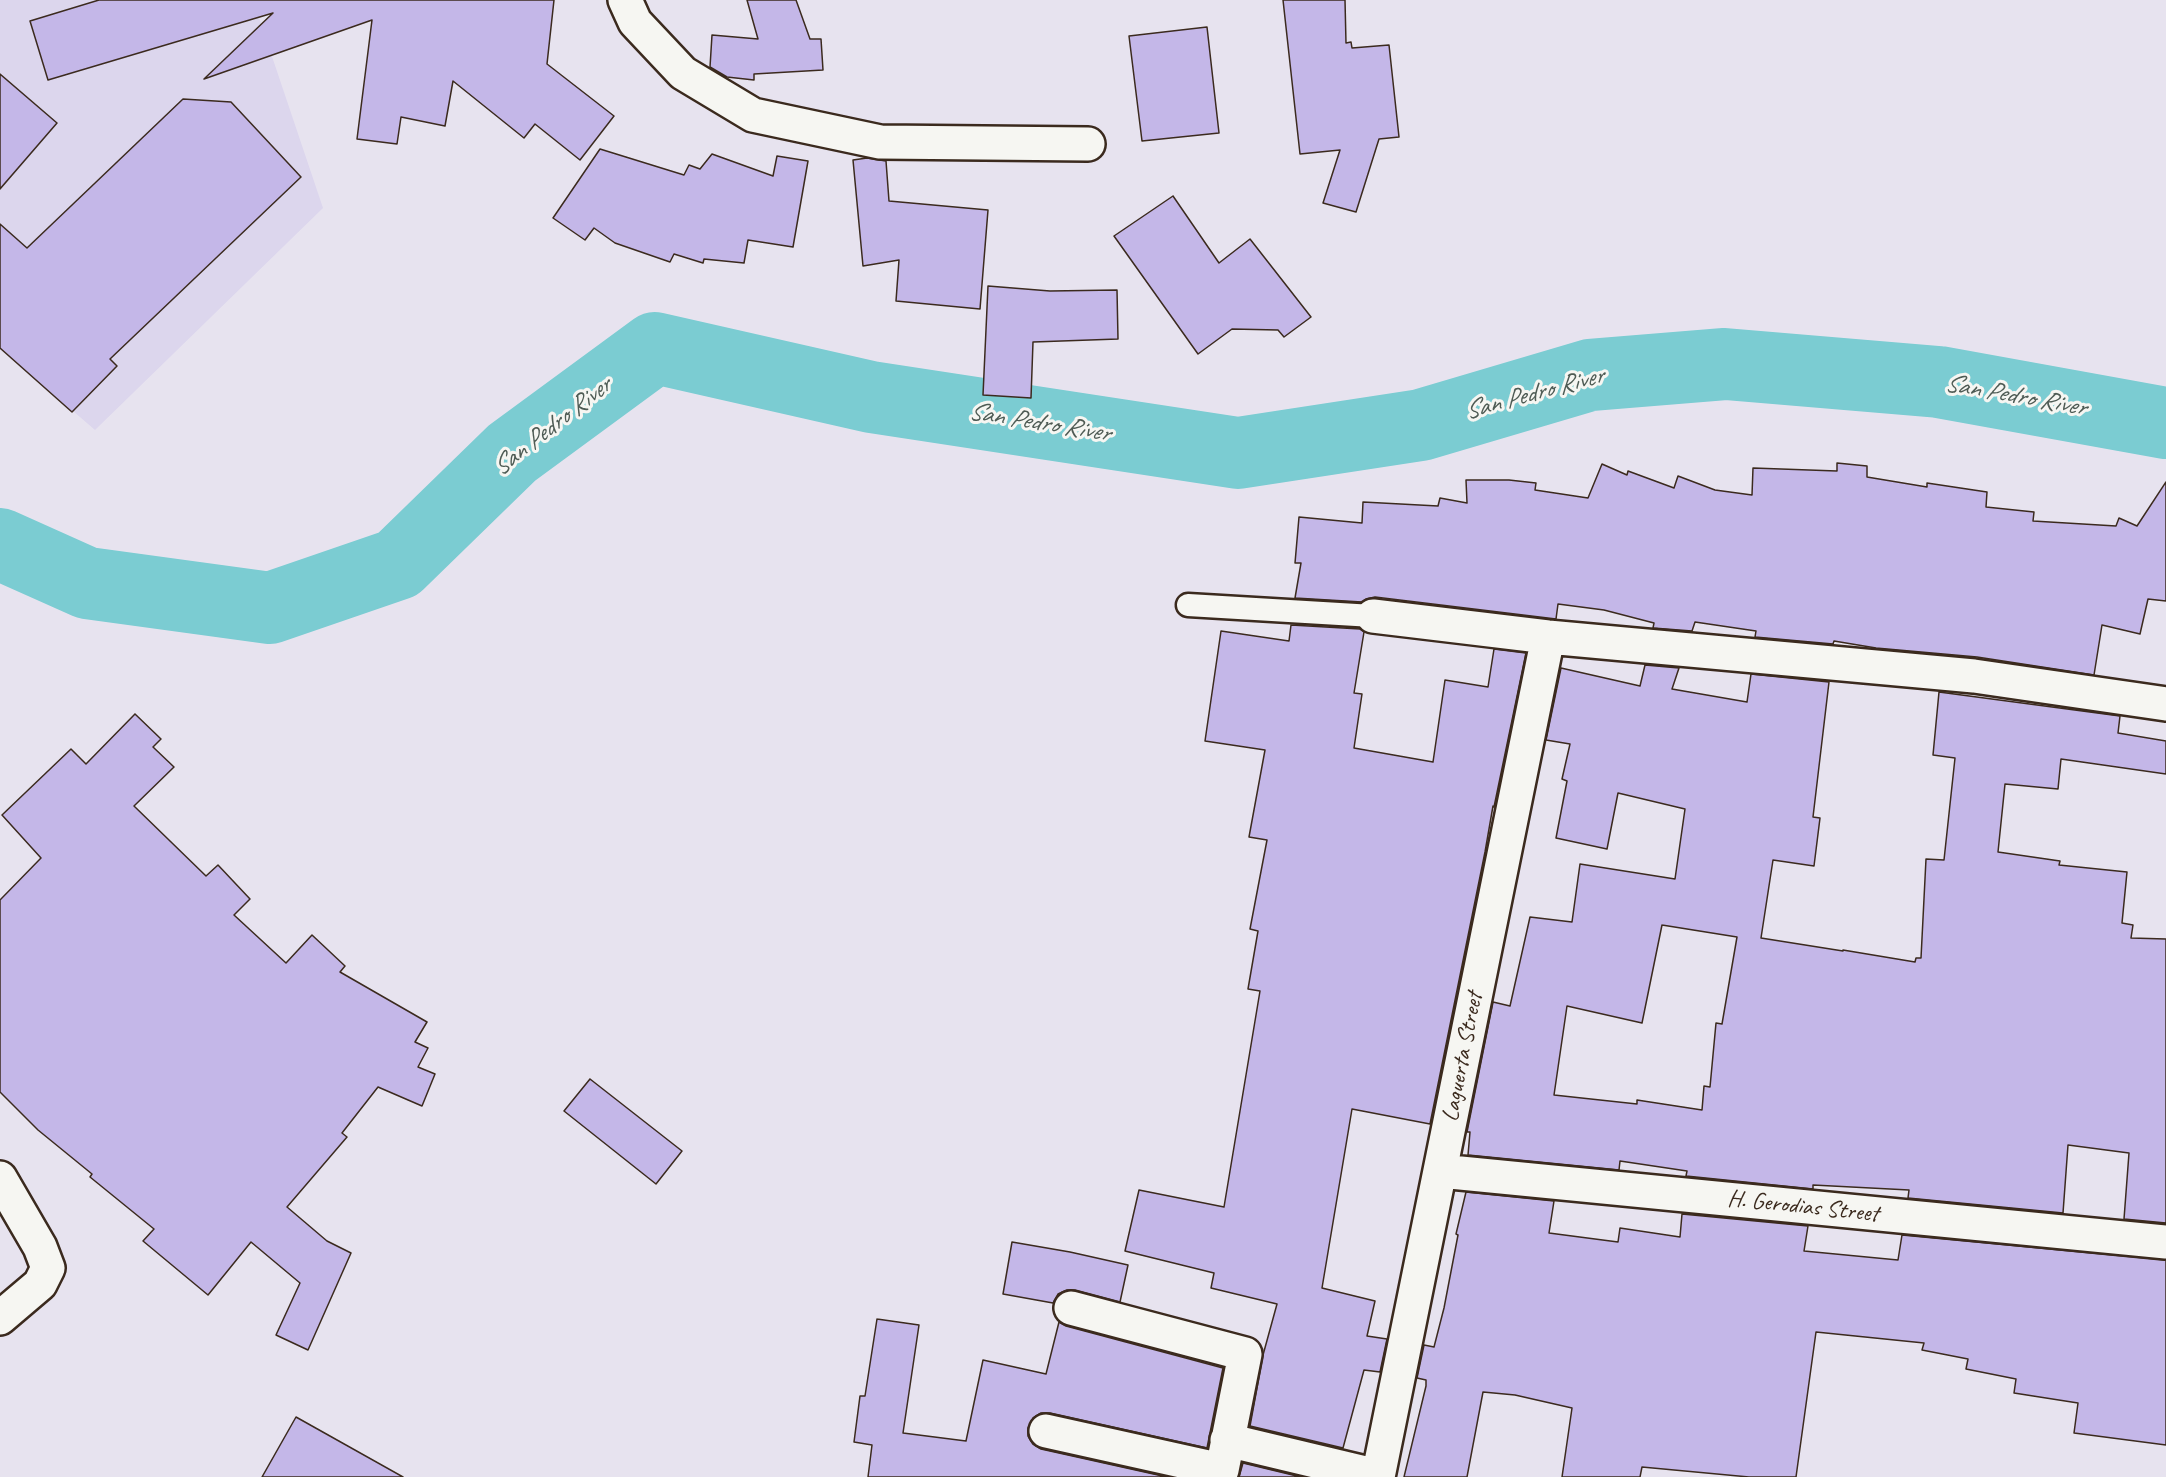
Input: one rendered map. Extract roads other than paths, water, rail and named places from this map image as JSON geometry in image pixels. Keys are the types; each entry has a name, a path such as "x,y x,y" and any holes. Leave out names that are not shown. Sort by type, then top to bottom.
{"street":[{"path":"625,0 635,22 683,73 753,115 880,142 1088,144"},
{"path":"1373,616 1548,637 1974,676 2166,704"},
{"name":"Laguerta Street","path":"1378,1477 1548,637"},
{"name":"H. Gerodias Street","path":"1440,1171 2166,1242"},
{"path":"0,1178 40,1246 48,1268 40,1284 0,1318"},
{"path":"1046,1431 1222,1470 1245,1354 1071,1308"},
{"path":"1227,1440 1378,1477"}],"lane":[{"path":"1188,605 1373,616"}],"waterway":[{"name":"San Pedro River","path":"0,544 87,583 270,608 398,564 512,453 655,348 871,397 1238,453 1421,425 1590,375 1725,364 1939,382 2166,423"}]}
